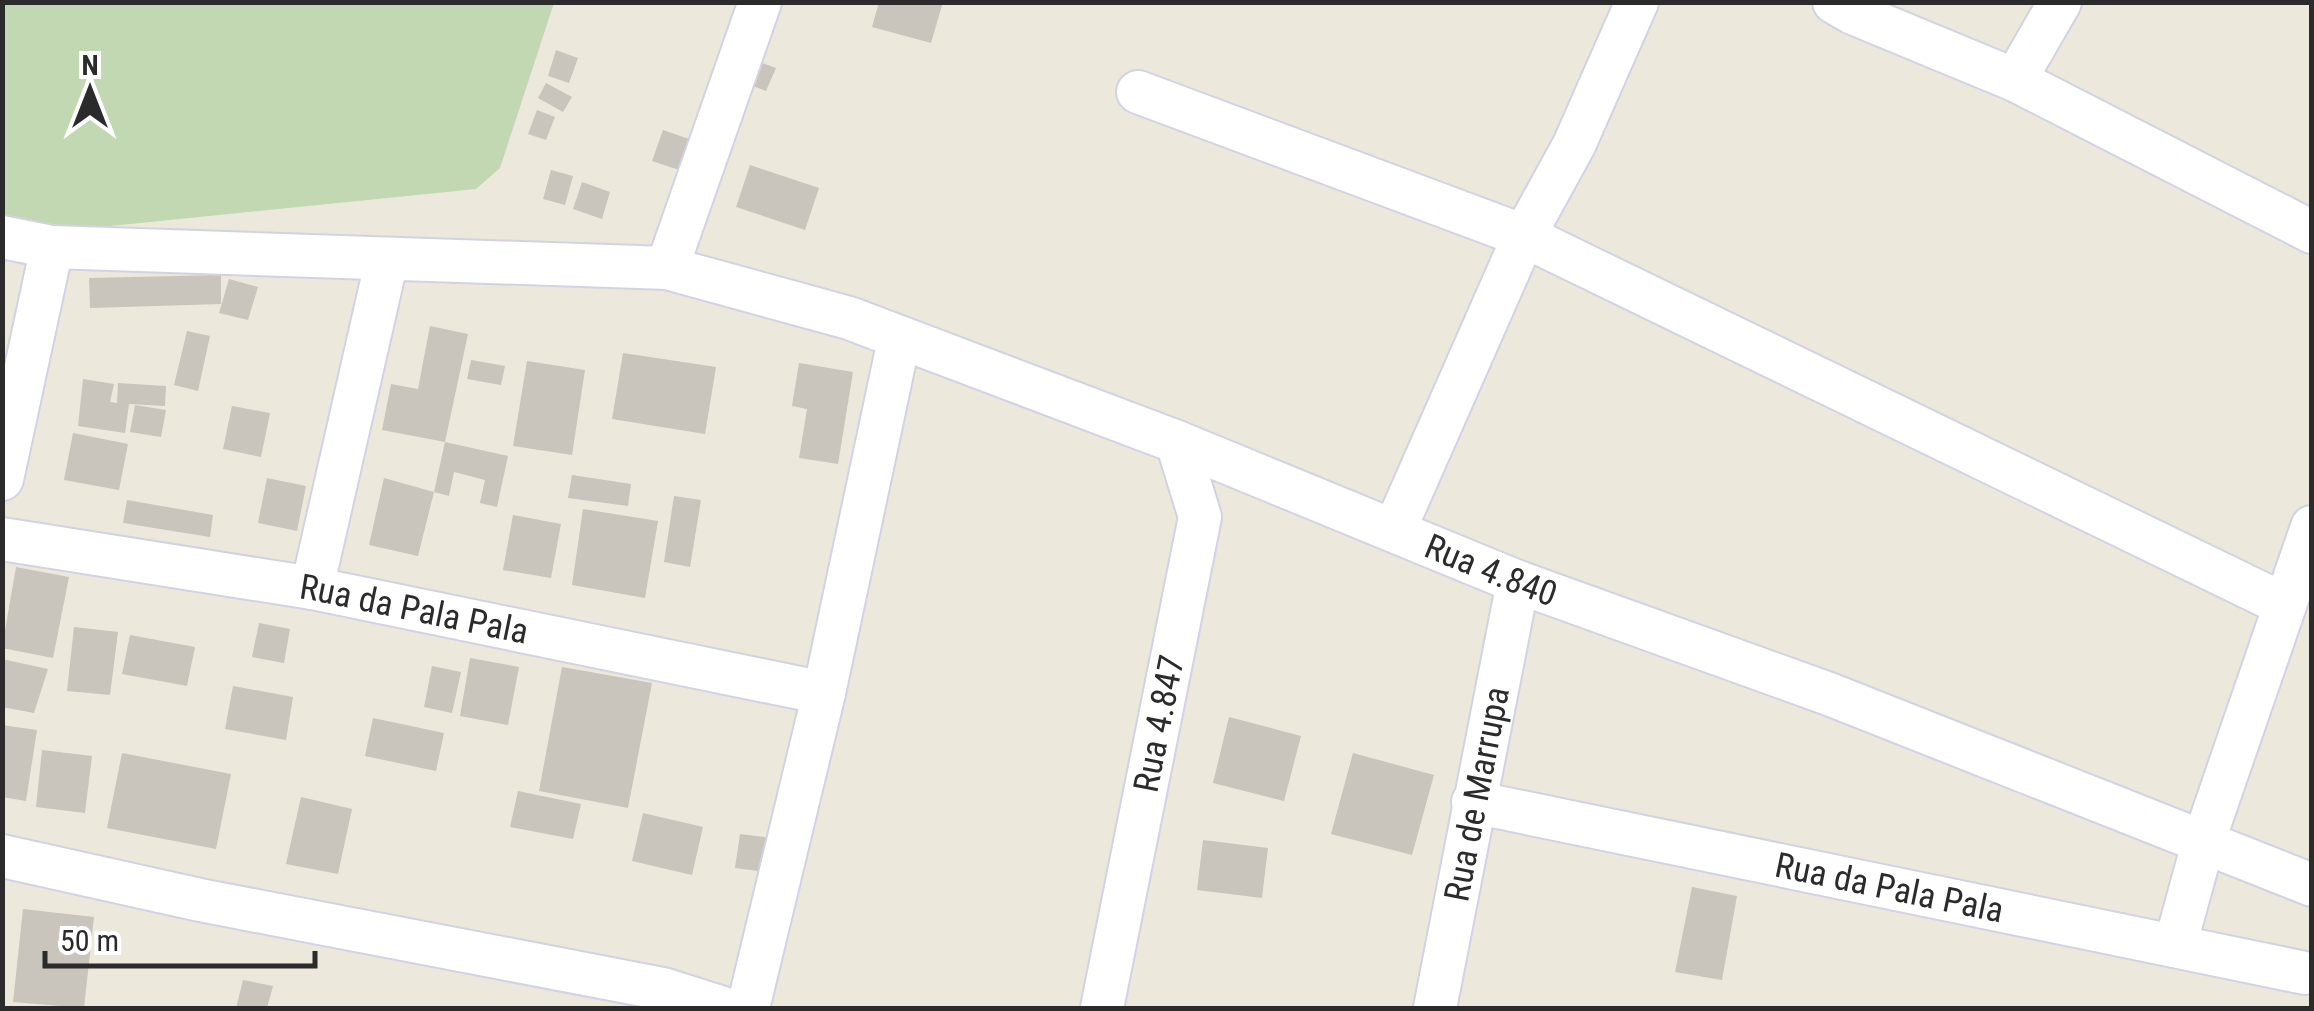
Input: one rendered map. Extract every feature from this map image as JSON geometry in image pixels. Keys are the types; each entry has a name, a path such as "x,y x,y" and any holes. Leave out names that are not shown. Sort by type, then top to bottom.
{"street":[{"path":"667,268 760,2"},
{"path":"1394,532 1524,236 1574,144 1636,2"},
{"path":"1834,2 1853,14 2014,80 2312,232"},
{"path":"2014,80 2060,2"},
{"path":"1138,92 1524,236 2285,605"},
{"name":"Rua 4.840","path":"2,238 52,247 667,268 849,318 1275,481 1518,582 1828,694 2312,885"},
{"path":"2,479 52,247"},
{"path":"312,588 386,259"},
{"path":"748,1008 824,693 900,340"},
{"name":"Rua 4.847","path":"1102,1008 1200,516 1176,442"},
{"path":"1200,516 1275,481"},
{"path":"2175,946 2204,840 2312,527"},
{"name":"Rua da Pala Pala","path":"2,539 312,588 824,693"},
{"name":"Rua de Marrupa","path":"1435,1008 1518,582"},
{"name":"Rua da Pala Pala","path":"1473,802 2304,976"},
{"path":"2,856 200,900 663,989 722,1008"}],"green space":[{"path":"2,3 554,3 500,168 476,189 81,229 3,224"}],"building":[{"path":"879,2 943,2 931,43 872,27"},
{"path":"556,50 578,58 569,83 548,76"},
{"path":"762,63 776,68 766,91 753,86"},
{"path":"546,83 572,97 563,112 538,98"},
{"path":"537,110 555,117 546,140 528,134"},
{"path":"663,130 689,139 679,170 652,161"},
{"path":"750,165 819,188 805,230 736,207"},
{"path":"551,170 573,176 565,205 543,199"},
{"path":"582,182 610,192 602,219 573,209"},
{"path":"221,275 221,304 90,308 89,278"},
{"path":"229,279 258,287 248,320 219,313"},
{"path":"430,326 468,334 445,442 382,430 391,384 418,389"},
{"path":"187,331 210,336 198,391 174,385"},
{"path":"623,353 716,367 705,434 612,419"},
{"path":"471,360 505,366 501,385 467,379"},
{"path":"527,361 585,370 572,455 513,446"},
{"path":"799,363 853,372 838,464 799,458 807,409 792,406"},
{"path":"83,379 114,384 110,402 117,403 118,383 166,386 165,406 129,404 125,433 78,426"},
{"path":"135,405 166,410 161,437 130,432"},
{"path":"232,406 270,413 261,457 223,449"},
{"path":"73,433 128,444 119,490 64,480"},
{"path":"445,442 508,456 497,507 480,503 485,480 454,472 449,496 434,492"},
{"path":"572,475 631,484 628,506 568,498"},
{"path":"267,478 306,486 297,531 258,523"},
{"path":"384,478 434,492 418,556 369,545"},
{"path":"674,496 701,500 690,567 664,562"},
{"path":"127,500 213,515 210,537 123,523"},
{"path":"583,509 658,521 645,598 572,585"},
{"path":"513,515 561,524 551,578 503,570"},
{"path":"16,567 69,577 53,658 2,648"},
{"path":"259,623 290,629 284,663 252,657"},
{"path":"74,627 118,632 110,695 67,691"},
{"path":"130,635 195,647 187,686 122,674"},
{"path":"470,658 519,667 508,725 460,716"},
{"path":"2,659 48,669 34,713 2,707"},
{"path":"432,666 461,672 452,713 424,707"},
{"path":"562,667 652,683 628,808 539,791"},
{"path":"233,686 293,697 286,740 225,729"},
{"path":"1229,717 1301,736 1284,801 1213,783"},
{"path":"373,718 444,733 436,771 365,756"},
{"path":"2,725 37,730 26,801 2,797"},
{"path":"42,750 92,756 85,813 36,807"},
{"path":"122,753 231,774 216,849 107,828"},
{"path":"1353,753 1434,775 1412,855 1331,834"},
{"path":"518,791 581,804 573,839 510,827"},
{"path":"301,797 352,809 338,874 286,864"},
{"path":"643,813 703,827 692,875 632,861"},
{"path":"740,834 771,838 765,872 735,868"},
{"path":"1203,840 1268,848 1262,898 1197,890"},
{"path":"1692,887 1737,896 1722,980 1675,972"},
{"path":"23,909 94,917 84,1008 13,1002"},
{"path":"243,980 273,986 267,1008 236,1008"}]}
